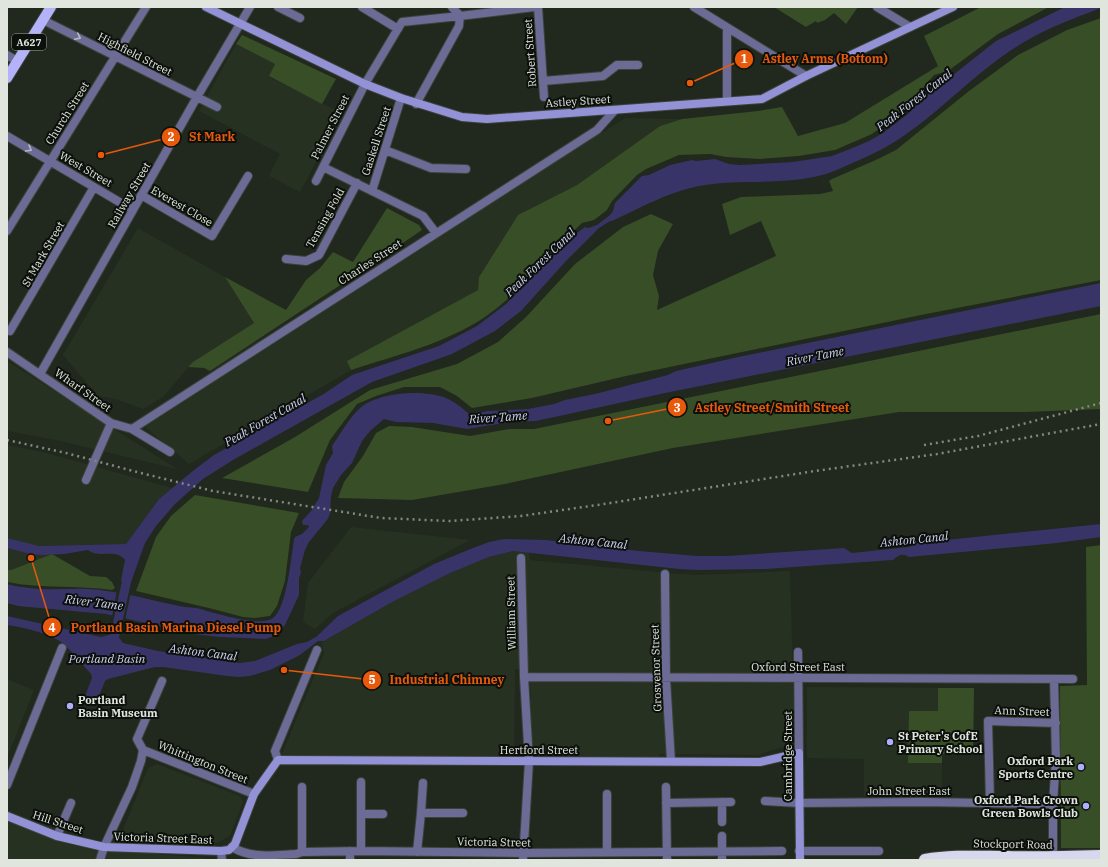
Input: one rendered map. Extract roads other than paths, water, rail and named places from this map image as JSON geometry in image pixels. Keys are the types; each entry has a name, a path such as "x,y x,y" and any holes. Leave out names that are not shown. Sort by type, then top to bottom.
{"highway":[{"name":"Stockport Road","path":"925,860 940,857 964,856 1053,859 1101,856"}],"main road":[{"name":"A627","path":"7,78 51,7"}],"street":[{"name":"Church Street","path":"7,231 11,217 50,161 146,7"},
{"name":"Astley Street","path":"206,7 365,84 416,104 462,117 487,119 762,99 806,76 953,7"},
{"name":"Railway Street","path":"40,374 197,97 250,7"},
{"path":"278,7 300,18"},
{"path":"362,7 398,29 402,22 534,7"},
{"path":"416,104 460,26 460,16 452,7"},
{"name":"Robert Street","path":"538,7 544,97"},
{"path":"694,7 806,76"},
{"path":"877,7 910,27"},
{"name":"Highfield Street","path":"43,20 217,107"},
{"path":"727,28 727,102"},
{"name":"Palmer Street","path":"316,181 365,84 398,29"},
{"path":"7,55 17,61"},
{"path":"543,81 603,76 617,65 638,65"},
{"name":"Gaskell Street","path":"372,191 401,98"},
{"name":"Charles Street","path":"132,429 597,130 615,110"},
{"name":"West Street","path":"7,136 133,210"},
{"path":"385,150 431,168 466,169"},
{"path":"323,167 423,216 436,233"},
{"name":"Everest Close","path":"141,195 212,236 248,176"},
{"name":"Tensing Fold","path":"286,260 306,261 319,255 357,183"},
{"name":"St Mark Street","path":"10,331 94,187"},
{"name":"Wharf Street","path":"7,352 111,423 132,429 170,452"},
{"path":"86,480 111,423"},
{"name":"William Street","path":"521,558 524,677 529,761 523,857"},
{"name":"Grosvenor Street","path":"665,574 666,678 670,762"},
{"path":"7,785 62,648"},
{"path":"222,860 222,851 229,850 235,844 254,794 278,760 275,751 317,650"},
{"name":"Cambridge Street","path":"798,652 800,860"},
{"name":"Oxford Street East","path":"524,677 1073,679"},
{"path":"1053,859 1053,804 1056,723 1054,678"},
{"path":"100,860 104,847 132,787 141,761 143,750 137,739 162,682"},
{"name":"Ann Street","path":"990,802 988,721 1056,723"},
{"name":"Whittington Street","path":"143,750 254,794"},
{"name":"Hertford Street","path":"278,760 760,762 799,753"},
{"path":"361,782 361,851"},
{"path":"417,852 423,783"},
{"path":"298,855 302,787"},
{"path":"666,787 667,860"},
{"path":"607,794 607,852"},
{"name":"John Street East","path":"765,801 799,803 990,802 1053,804"},
{"path":"722,802 722,822"},
{"path":"666,803 731,802"},
{"path":"57,836 71,803"},
{"path":"421,813 463,813"},
{"path":"361,814 383,814"},
{"name":"Hill Street","path":"7,816 57,836 104,847"},
{"path":"722,836 722,860"},
{"name":"Victoria Street East","path":"104,847 222,851"},
{"name":"Victoria Street","path":"232,847 239,852 251,855 350,856 361,851 400,856 417,852 449,856 523,857 607,852 782,851"},
{"path":"758,851 758,860"},
{"path":"799,851 878,851"}],"water":[{"path":"1065,7 1101,8 1047,30 1016,47 987,68 917,126 896,141 869,156 814,177 785,181 728,183 699,186 665,196 610,221 599,228 566,261 521,311 495,331 452,354 372,382 233,460 203,479 175,504 156,526 145,543 130,585 125,589 121,580 125,560 121,556 112,554 97,554 88,550 64,554 43,555 30,554 7,548 7,538 39,546 126,544 159,499 214,455 322,395 352,375 439,346 477,326 506,304 573,236 585,227 588,228 597,225 610,215 613,211 615,203 642,176 649,175 670,165 692,160 715,159 729,164 740,165 793,162 832,156 850,149 883,133 909,113 935,79 948,79 996,41"},
{"name":"River Tame","path":"1101,283 1101,306 670,392 536,421 510,422 467,429 433,423 396,422 384,419 370,431 362,441 352,463 341,475 333,488 330,514 309,542 305,550 300,568 299,595 285,625 277,635 266,639 219,637 194,634 106,614 18,606 7,603 7,584 40,589 100,590 196,608 224,616 247,620 266,621 273,618 282,604 288,582 295,537 302,534 309,527 308,525 303,525 302,521 311,511 319,498 326,465 333,453 332,446 356,412 367,403 378,399 416,393 441,396 462,408 472,417 479,413 488,411 528,409 595,394 668,375 676,371 743,356"},
{"name":"Portland Basin","path":"1101,524 1101,537 1057,543 909,557 902,555 893,560 766,569 679,569 513,551 489,557 448,574 394,601 324,641 318,641 300,655 270,670 250,676 239,677 155,667 108,679 105,681 95,706 83,701 92,678 91,674 73,653 61,642 42,633 7,625 7,616 101,637 112,634 117,623 119,627 117,635 123,643 158,651 239,663 255,661 297,644 307,642 316,637 338,616 434,564 489,542 504,539 546,540 697,556 727,556 844,548 852,553 909,547 917,543"}],"waterway":[{"name":"Peak Forest Canal","path":"115,635 127,579"}],"railway":[{"path":"924,445 978,436 1101,403"},
{"path":"7,440 66,453 213,491 381,518 450,521 521,516 604,504 815,471 937,454 1101,424"}],"place":[{"name":"Astley Arms (Bottom)","path":"690,83"},
{"name":"St Mark","path":"101,155"},
{"name":"Astley Street/Smith Street","path":"608,421"},
{"name":"Portland Basin Marina Diesel Pump","path":"31,558"},
{"name":"Industrial Chimney","path":"284,670"},
{"name":"Portland Basin Museum","path":"70,706"},
{"name":"St Peter's CofE Primary School","path":"890,742"},
{"name":"Oxford Park Sports Centre","path":"1081,767"},
{"name":"Oxford Park Crown Green Bowls Club","path":"1086,806"}],"water label":[{"name":"Ashton Canal","path":"914,539"},
{"name":"Ashton Canal","path":"593,541"},
{"name":"Ashton Canal","path":"203,652"}]}
